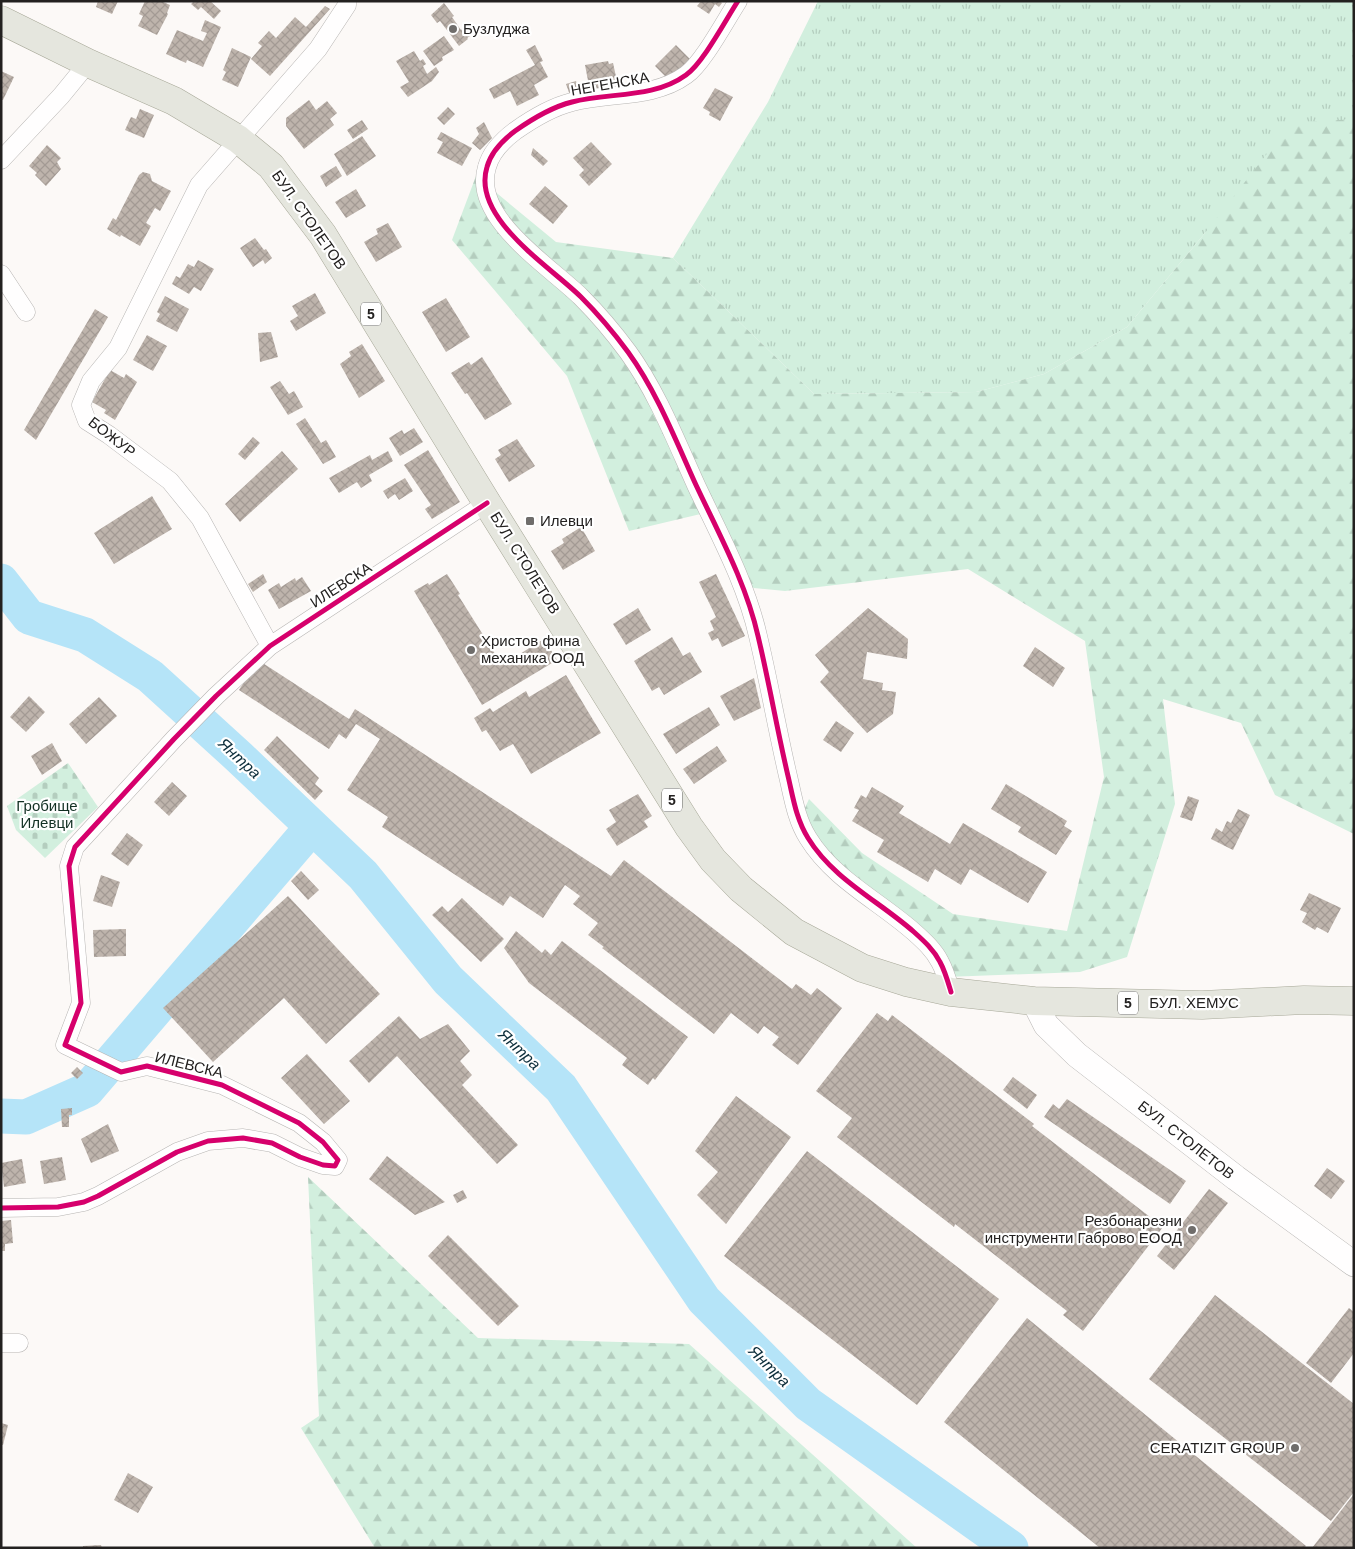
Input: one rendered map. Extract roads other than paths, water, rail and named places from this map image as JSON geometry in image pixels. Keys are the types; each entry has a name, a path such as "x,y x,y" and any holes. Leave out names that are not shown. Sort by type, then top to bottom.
{"main road":[{"name":"БУЛ. СТОЛЕТОВ","path":"1,20 88,63 174,101 238,140 271,166 323,234 487,503 684,819 713,860 741,889 794,932 862,968 906,982 951,992"},
{"name":"5","path":"951,992 1034,1001"},
{"name":"БУЛ. ХЕМУС","path":"1034,1001 1202,1004 1304,1000 1354,1001"},
{"name":"БУЛ. СТОЛЕТОВ","path":"1034,1001 1046,1025 1077,1055 1236,1178 1354,1264"}],"street":[{"path":"238,140 318,49 347,5 347,1"},
{"name":"НЕГЕНСКА","path":"738,1 695,68 684,76 661,88 645,92 573,101 528,121 507,137 494,151 487,166 485,180 487,194 503,224 581,297 610,329 644,378 685,461 750,606 799,821 809,840 847,880 902,922 930,947 941,963 951,992"},
{"path":"1,160 61,96 88,63"},
{"name":"БОЖУР","path":"238,140 199,185 118,348 90,381 81,405 87,421 109,435 170,481 200,518 270,646"},
{"path":"1,274 26,312"},
{"name":"ИЛЕВСКА","path":"1,1208 58,1207 84,1202 177,1152 208,1141 242,1138 272,1143 300,1157 323,1165 335,1166 338,1160 323,1142 299,1123 222,1085 147,1066 121,1072 65,1045 81,1003 69,866 75,847 174,739 216,696 270,646 487,503"},
{"path":"1,1342 19,1343"}],"waterway":[{"name":"Янтра","path":"1,581 29,617 85,635 150,676 239,757 363,875 448,980 561,1088 704,1300 808,1404 1011,1548"},
{"path":"1,1116 26,1117 87,1090 312,827"}],"place":[{"name":"Бузлуджа","path":"453,29"},
{"name":"Илевци","path":"530,521"},
{"name":"Христов фина механика ООД","path":"471,650"},
{"name":"Резбонарезни инструменти Габрово ЕООД","path":"1192,1230"},
{"name":"CERATIZIT GROUP","path":"1295,1448"}],"park label":[{"name":"Гробище Илевци","path":"47,814"}]}
